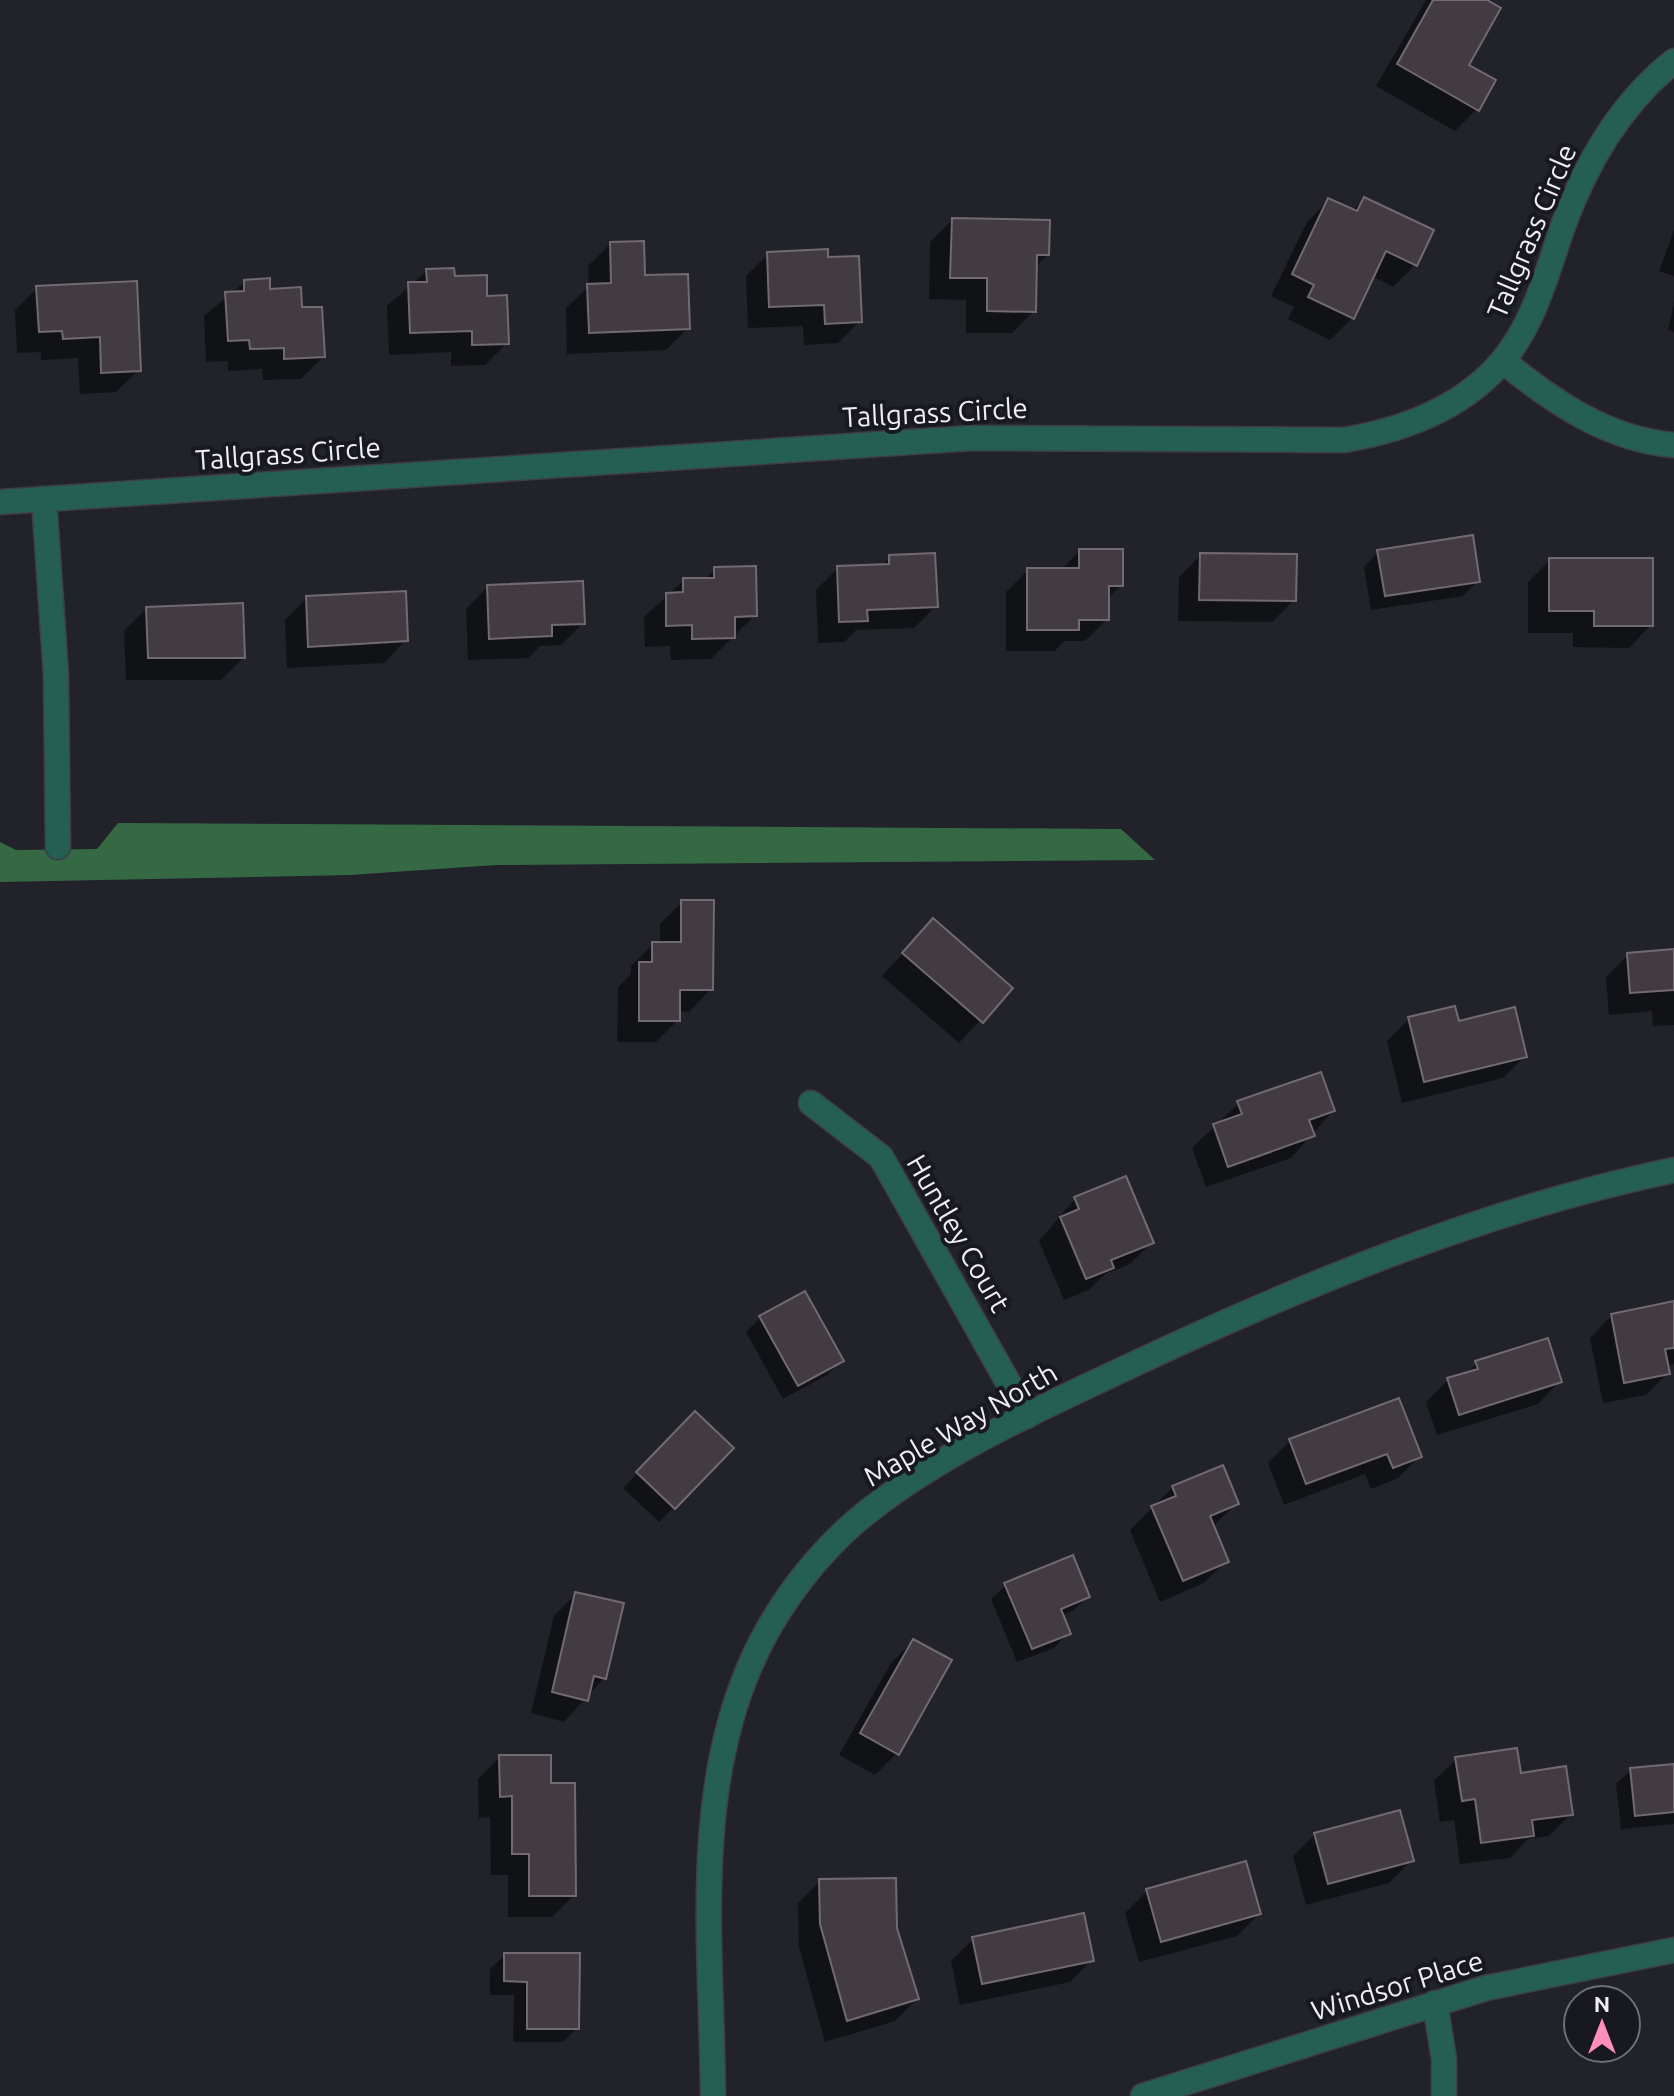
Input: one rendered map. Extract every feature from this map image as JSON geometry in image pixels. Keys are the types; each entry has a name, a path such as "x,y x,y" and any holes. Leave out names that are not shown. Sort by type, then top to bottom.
{"street":[{"name":"Tallgrass Circle","path":"0,502 972,438 1344,440 1414,424 1459,398 1503,361 1532,314 1564,225 1603,140 1625,110 1674,61"},
{"path":"1503,361 1541,392 1579,415 1621,434 1674,445"},
{"path":"44,499 56,675 58,847"},
{"name":"Huntley Court","path":"811,1103 881,1157 1027,1416"},
{"name":"Maple Way North","path":"713,2096 712,1809 722,1744 750,1666 785,1602 843,1533 924,1473 1027,1416 1220,1324 1485,1219 1608,1184 1674,1170"},
{"name":"Windsor Place","path":"1143,2096 1435,2003 1548,1973 1674,1950"},
{"path":"1435,2003 1444,2059 1444,2096"}],"green space":[{"path":"118,823 1121,829 1155,860 496,865 350,875 0,882 0,842 16,850 97,849"}],"building":[{"path":"1433,0 1487,0 1501,8 1469,65 1496,80 1479,111 1397,64"},
{"path":"1364,197 1434,230 1417,266 1386,251 1354,319 1308,297 1314,285 1292,274 1328,198 1357,211"},
{"path":"952,218 1050,220 1049,255 1037,255 1036,312 987,311 987,278 950,278"},
{"path":"644,241 645,275 688,274 690,329 589,333 587,284 611,283 610,242"},
{"path":"828,249 828,257 859,256 862,322 825,324 824,305 769,307 767,252"},
{"path":"454,268 455,276 487,275 487,296 507,295 509,344 472,345 472,331 410,333 408,282 427,282 426,269"},
{"path":"270,278 270,289 301,287 302,307 322,307 325,357 284,359 284,348 250,349 249,340 228,341 225,292 244,291 244,280"},
{"path":"137,281 141,371 101,373 100,337 63,339 62,331 39,332 36,286"},
{"path":"1473,535 1480,582 1385,596 1377,550"},
{"path":"1079,549 1123,549 1123,586 1109,586 1109,620 1079,620 1079,630 1027,630 1027,568 1079,568"},
{"path":"935,553 938,607 867,610 868,621 839,622 837,566 889,564 889,555"},
{"path":"1200,553 1297,554 1296,601 1199,600"},
{"path":"1549,558 1653,558 1653,626 1594,626 1594,611 1549,611"},
{"path":"756,566 757,616 735,617 735,638 692,639 692,625 666,626 666,593 683,592 683,578 714,578 714,567"},
{"path":"583,581 585,624 552,625 552,636 489,639 487,585"},
{"path":"406,591 408,641 308,647 306,596"},
{"path":"243,603 245,658 148,658 146,607"},
{"path":"681,900 714,900 713,990 680,990 680,1021 639,1021 639,962 652,962 652,942 681,942"},
{"path":"933,918 1013,988 983,1023 902,953"},
{"path":"1674,949 1674,990 1630,993 1627,953"},
{"path":"1455,1006 1459,1021 1515,1007 1527,1057 1424,1082 1408,1017"},
{"path":"1321,1072 1335,1111 1309,1120 1315,1136 1228,1167 1213,1124 1242,1114 1237,1101"},
{"path":"1126,1176 1154,1243 1111,1260 1114,1268 1086,1279 1060,1217 1079,1209 1074,1197"},
{"path":"805,1291 844,1361 798,1386 759,1316"},
{"path":"1674,1301 1674,1348 1665,1349 1670,1374 1624,1383 1611,1314"},
{"path":"1548,1338 1562,1382 1459,1415 1447,1378 1478,1369 1475,1361"},
{"path":"1399,1398 1422,1457 1393,1468 1387,1454 1306,1484 1289,1439"},
{"path":"695,1411 734,1448 675,1509 636,1472"},
{"path":"1223,1465 1239,1504 1210,1516 1229,1562 1183,1581 1151,1506 1176,1496 1172,1486"},
{"path":"1073,1555 1090,1597 1061,1609 1071,1634 1032,1649 1004,1583"},
{"path":"575,1592 624,1603 606,1679 594,1676 588,1701 552,1692"},
{"path":"913,1639 952,1660 899,1755 860,1733"},
{"path":"1517,1748 1521,1773 1566,1766 1573,1815 1532,1820 1534,1836 1481,1843 1475,1799 1462,1801 1455,1757"},
{"path":"499,1755 551,1755 551,1783 575,1783 576,1896 529,1896 529,1854 512,1854 512,1796 500,1797"},
{"path":"1674,1764 1674,1812 1635,1816 1630,1768"},
{"path":"1400,1810 1414,1861 1328,1884 1314,1833"},
{"path":"1246,1861 1261,1914 1161,1942 1146,1889"},
{"path":"896,1878 897,1928 919,1999 847,2021 820,1924 819,1879"},
{"path":"1084,1913 1094,1961 982,1984 972,1937"},
{"path":"504,1953 580,1953 579,2029 527,2029 527,1982 504,1981"}]}
